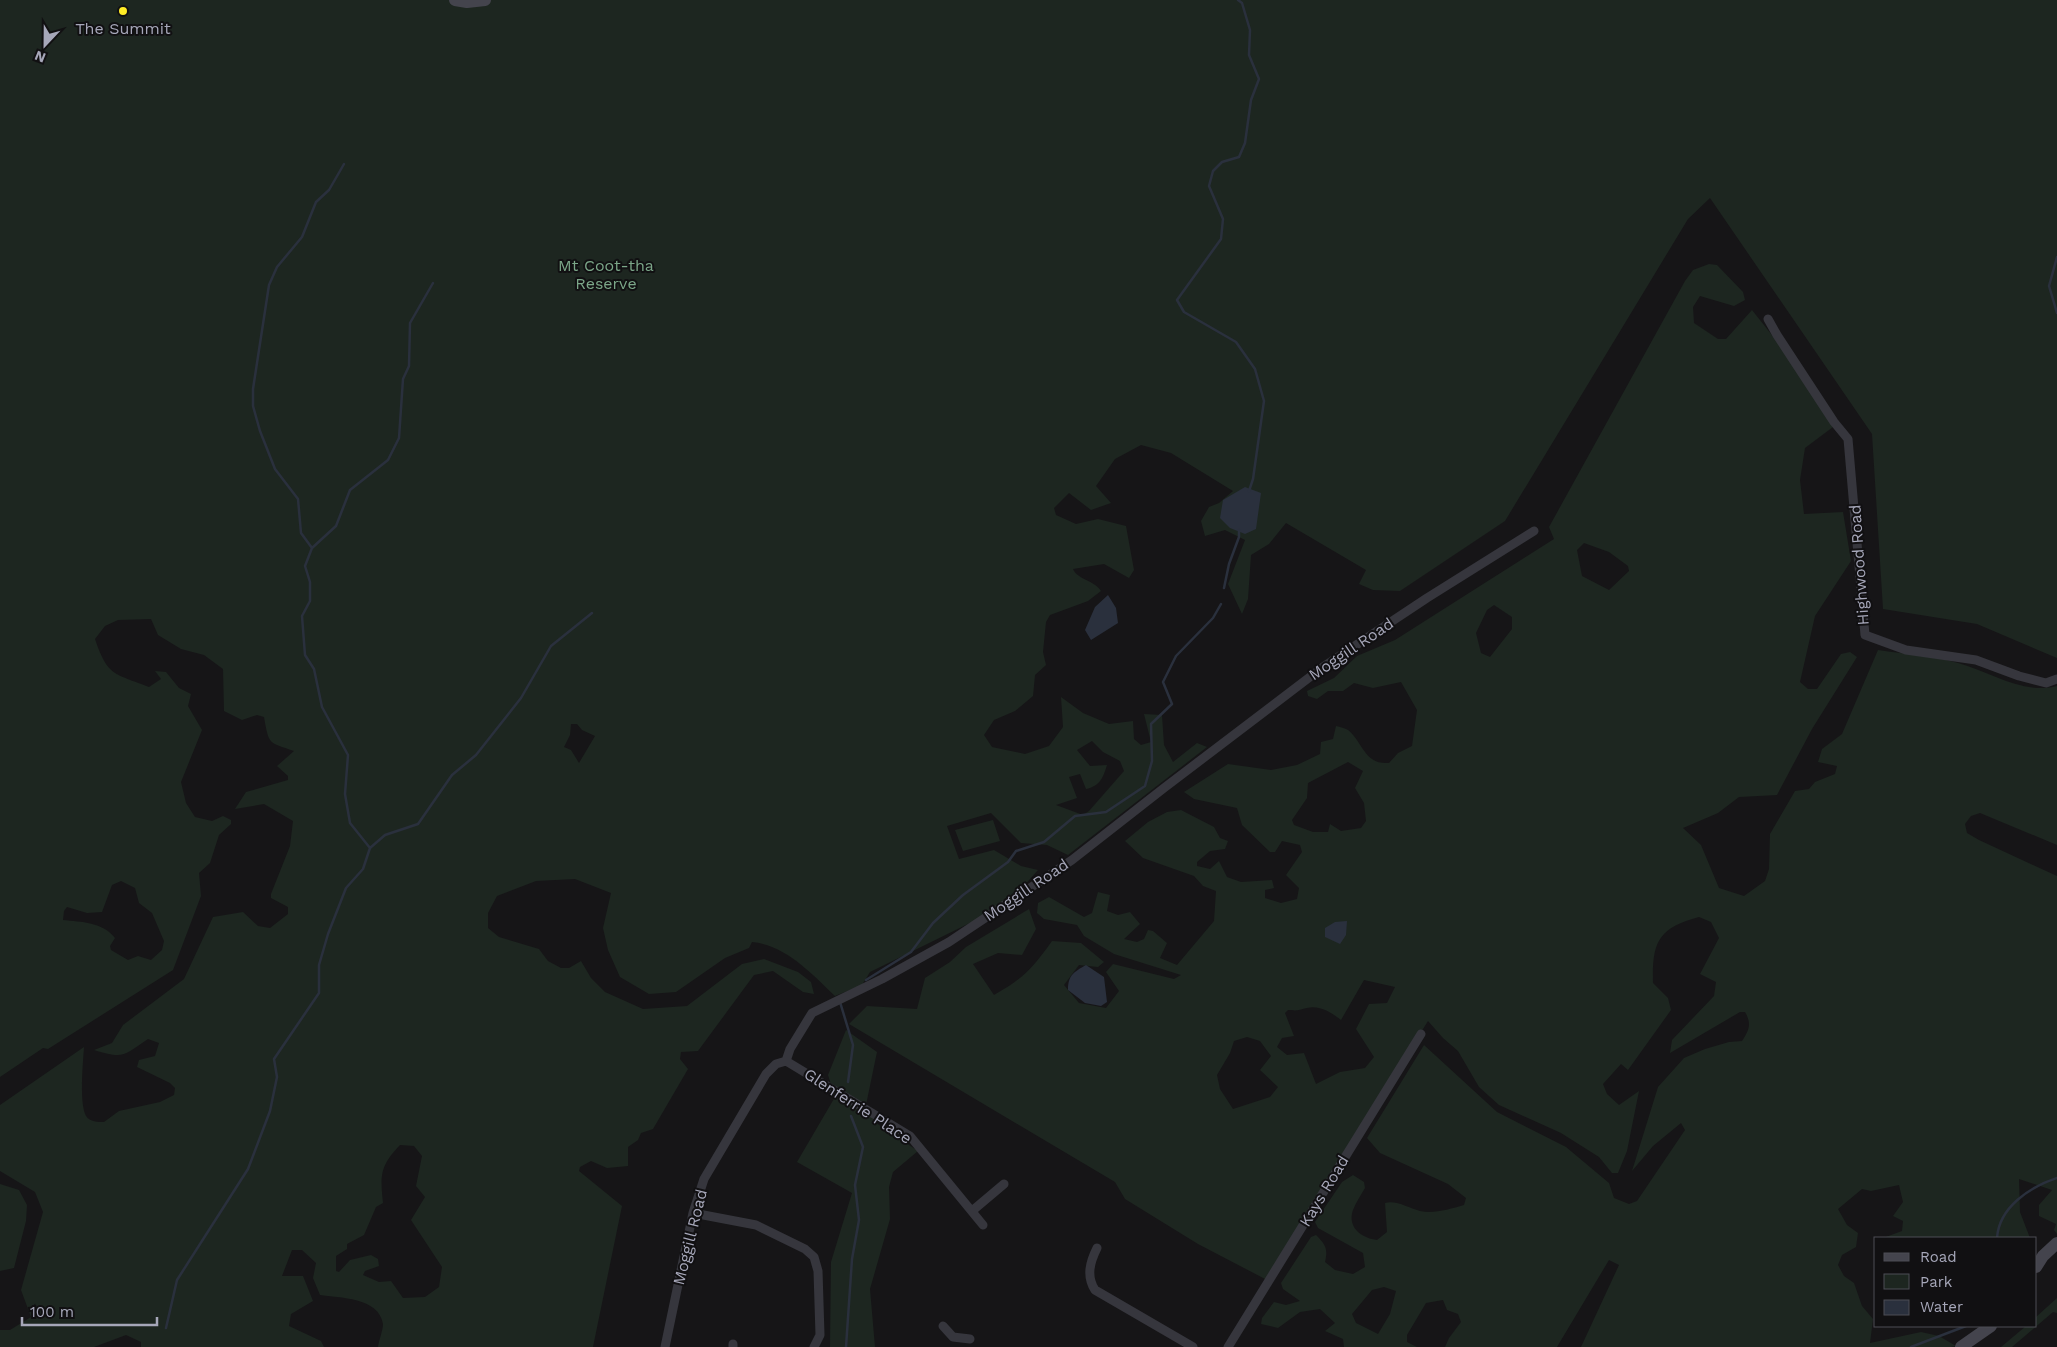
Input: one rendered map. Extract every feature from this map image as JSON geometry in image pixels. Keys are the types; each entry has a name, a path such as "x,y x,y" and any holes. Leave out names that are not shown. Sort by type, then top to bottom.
{"main road":[{"path":"455,0 467,2 486,0"},
{"path":"2037,1266 2057,1242"},
{"path":"1961,1347 1990,1327"}],"street":[{"name":"Highwood Road","path":"1768,319 1834,422 1848,439 1865,635 1906,650 1976,660 2019,676 2046,683 2057,679"},
{"name":"Moggill Road","path":"665,1347 692,1213 704,1180 766,1074 776,1064 786,1061 790,1049 812,1013 876,982 949,942 1072,860 1323,667 1427,598 1534,531"},
{"name":"Kays Road","path":"1228,1347 1421,1034"},
{"name":"Glenferrie Place","path":"786,1061 910,1136 983,1225"},
{"path":"972,1211 1004,1184"},
{"path":"692,1213 756,1225 805,1249 814,1257 818,1271 820,1336 814,1347"},
{"path":"1097,1248 1090,1268 1090,1281 1095,1290 1193,1347"},
{"path":"943,1326 953,1337 970,1339"},
{"path":"951,1347 953,1337"}],"green space":[{"name":"Mt Coot-tha Reserve","path":"0,0 2057,0 2057,658 1977,624 1883,609 1872,434 1710,198 1688,219 1505,521 1400,591 1373,590 1359,584 1366,570 1286,523 1269,544 1251,555 1248,599 1242,614 1228,584 1245,540 1225,530 1205,536 1201,521 1209,507 1219,503 1233,491 1171,453 1141,445 1115,459 1096,486 1111,503 1091,510 1069,493 1054,508 1056,515 1076,524 1098,519 1126,526 1134,570 1129,578 1104,564 1073,569 1078,576 1094,584 1101,591 1088,601 1050,615 1046,622 1043,652 1046,665 1035,675 1033,696 1015,711 994,720 984,735 992,747 1025,754 1049,746 1063,727 1061,697 1083,713 1109,724 1133,721 1134,739 1141,745 1151,742 1144,714 1162,715 1164,745 1173,762 1197,743 1207,747 1068,855 1047,845 1021,843 991,813 947,826 959,859 994,850 1021,866 1038,870 1013,898 976,920 870,972 862,985 835,996 798,962 776,949 752,942 749,948 725,958 676,992 649,994 620,977 608,950 603,928 611,893 575,879 536,881 497,896 488,913 488,928 499,937 539,949 548,961 561,968 569,968 581,961 591,978 605,992 643,1009 687,1006 742,964 764,959 798,972 811,982 814,994 803,992 773,971 754,975 698,1051 681,1052 680,1059 688,1069 653,1129 641,1133 638,1140 628,1147 628,1166 607,1168 591,1161 580,1167 579,1171 622,1206 593,1347 378,1347 383,1324 380,1315 374,1308 357,1300 320,1295 313,1278 316,1263 302,1250 292,1250 282,1276 303,1276 313,1301 291,1314 289,1326 321,1341 324,1347 141,1347 141,1342 126,1335 94,1347 0,1347 0,1330 10,1330 31,1317 21,1290 43,1212 35,1192 0,1171 0,1105 84,1047 83,1102 86,1116 90,1119 104,1122 119,1111 160,1102 174,1095 175,1088 170,1083 137,1067 139,1060 155,1056 159,1043 148,1039 128,1052 118,1055 94,1050 112,1043 123,1025 184,979 213,917 243,912 258,926 270,928 288,914 288,907 271,898 271,894 290,846 293,821 264,804 235,809 246,792 288,780 288,776 277,766 294,751 274,744 271,741 267,733 264,717 257,715 242,720 224,711 223,669 204,655 181,649 158,635 151,619 118,620 105,626 95,639 104,661 120,676 149,687 161,679 155,671 166,672 179,688 191,694 188,706 202,730 181,782 186,803 195,817 212,821 223,816 231,820 231,824 219,835 210,863 199,873 201,896 173,970 48,1049 43,1048 0,1077","holes":["571,724 577,724 582,730 595,736 579,763 571,750 564,747 570,735","1092,741 1103,752 1120,761 1124,771 1089,811 1083,815 1056,805 1077,798 1069,777 1080,774 1086,789 1091,788 1098,784 1107,765 1090,766 1077,750","121,881 135,888 139,903 152,913 164,941 162,950 151,960 138,956 128,960 111,950 110,946 115,938 104,929 84,922 63,920 64,911 67,907 87,913 102,912 112,885","400,1145 414,1146 422,1156 416,1186 425,1197 411,1220 442,1267 439,1287 425,1297 403,1298 391,1281 379,1282 363,1275 365,1271 379,1266 378,1259 371,1255 350,1260 339,1272 336,1271 336,1256 347,1249 347,1244 364,1235 376,1207 383,1203 383,1171 393,1152"]},
{"path":"1709,264 1717,265 1743,292 1745,300 1734,306 1700,296 1693,307 1694,323 1718,339 1726,339 1752,310 1791,359 1833,427 1805,448 1800,480 1804,514 1843,512 1851,561 1815,616 1800,682 1808,689 1817,689 1841,654 1850,652 1857,657 1812,729 1777,795 1739,797 1718,813 1683,828 1701,845 1719,888 1744,896 1765,881 1769,869 1770,834 1795,791 1809,789 1815,782 1835,774 1837,766 1818,762 1822,749 1842,734 1878,650 1948,661 2019,685 2044,688 2057,686 2057,845 1980,813 1971,816 1965,824 1967,833 1979,840 2057,876 2057,1234 2054,1230 2056,1224 2039,1216 2039,1205 2052,1190 2019,1179 2020,1212 2030,1237 1886,1237 1902,1231 1903,1221 1893,1216 1903,1202 1899,1185 1871,1191 1862,1189 1838,1209 1847,1225 1858,1233 1856,1247 1842,1255 1838,1265 1844,1276 1854,1283 1862,1306 1873,1319 1870,1343 1921,1332 1939,1336 1956,1346 1951,1347 1581,1347 1619,1265 1609,1260 1557,1347 1445,1347 1461,1322 1458,1314 1447,1310 1443,1300 1426,1303 1407,1335 1407,1342 1417,1347 1344,1347 1343,1339 1325,1331 1335,1323 1320,1309 1300,1312 1278,1328 1261,1324 1262,1318 1274,1302 1286,1305 1300,1301 1283,1289 1281,1283 1311,1237 1316,1235 1322,1242 1326,1250 1325,1262 1335,1270 1353,1274 1365,1267 1363,1253 1318,1228 1315,1222 1342,1182 1353,1175 1364,1182 1365,1188 1353,1210 1352,1222 1357,1231 1371,1239 1377,1240 1387,1232 1385,1203 1398,1203 1425,1212 1442,1211 1464,1205 1466,1198 1448,1184 1380,1153 1367,1138 1424,1045 1497,1112 1566,1147 1609,1183 1614,1198 1629,1204 1637,1201 1685,1130 1681,1123 1653,1146 1632,1171 1658,1087 1684,1058 1705,1049 1729,1042 1742,1041 1749,1027 1745,1012 1740,1012 1670,1053 1672,1040 1714,996 1716,982 1700,974 1719,938 1711,922 1699,917 1685,921 1674,926 1660,939 1654,957 1653,983 1668,998 1671,1010 1628,1070 1621,1064 1603,1084 1607,1094 1619,1105 1639,1091 1627,1151 1618,1173 1612,1173 1599,1157 1561,1133 1499,1105 1479,1087 1458,1051 1428,1021 1267,1280 1198,1244 1125,1199 1115,1182 849,1024 867,1006 917,1009 925,978 950,962 966,947 1029,909 1036,929 1022,955 998,953 973,964 994,995 1027,972 1052,941 1081,943 1104,962 1098,967 1079,965 1064,985 1079,1003 1106,1008 1119,991 1106,972 1113,964 1174,979 1181,975 1114,954 1084,936 1077,925 1044,919 1037,913 1038,903 1049,897 1084,917 1092,913 1098,892 1110,895 1107,911 1118,915 1130,912 1140,924 1124,939 1137,942 1144,939 1148,930 1153,931 1167,943 1160,958 1177,965 1214,921 1216,891 1203,886 1194,876 1143,858 1125,841 1148,822 1167,812 1181,810 1214,827 1220,838 1228,841 1225,849 1210,851 1197,862 1197,866 1210,869 1219,861 1227,877 1241,882 1272,880 1274,888 1265,890 1265,898 1281,903 1297,899 1299,888 1286,875 1302,852 1300,845 1282,841 1275,852 1270,852 1242,825 1237,808 1194,799 1184,792 1228,764 1271,770 1297,765 1320,754 1321,742 1333,739 1336,726 1348,730 1369,757 1381,763 1389,763 1398,753 1412,746 1417,710 1401,682 1373,688 1354,683 1343,691 1328,691 1317,699 1308,696 1307,691 1334,678 1357,656 1395,640 1554,539 1549,527 1685,281 1693,270","holes":["1584,543 1609,552 1628,566 1629,571 1609,590 1582,576 1577,550","1494,605 1512,617 1512,629 1490,657 1481,653 1476,633 1487,610","1348,762 1363,771 1355,788 1364,803 1366,821 1361,828 1341,831 1330,824 1328,832 1313,832 1294,825 1292,820 1307,798 1308,783","1364,980 1395,987 1387,1003 1369,1004 1356,1029 1374,1057 1365,1068 1340,1072 1316,1084 1304,1053 1287,1055 1277,1047 1282,1038 1294,1036 1285,1013 1288,1010 1312,1007 1330,1012 1341,1020","1247,1037 1260,1041 1271,1056 1260,1070 1278,1087 1270,1097 1233,1109 1220,1089 1217,1075 1230,1053 1234,1041","1384,1287 1396,1291 1390,1314 1378,1334 1356,1323 1352,1314 1372,1290"]},
{"path":"993,820 1000,841 963,851 955,830"},
{"path":"846,1030 877,1052 866,1105 876,1123 918,1151 893,1172 889,1187 890,1219 870,1289 875,1347 830,1347 831,1262 852,1193 797,1162 835,1097 828,1075"},
{"path":"0,1184 19,1190 27,1205 26,1221 14,1268 0,1271"},
{"path":"2057,1298 2057,1313 2053,1312 2037,1326 2037,1316"},
{"path":"2025,1327 2035,1327 2012,1347 2001,1347"}],"water":[{"path":"1245,487 1261,493 1256,529 1245,534 1230,528 1220,518 1223,500"},
{"path":"1108,595 1116,608 1118,623 1091,640 1085,630 1095,607"},
{"path":"1347,921 1346,935 1340,944 1325,937 1325,928 1335,922"},
{"path":"1086,965 1104,977 1107,1002 1101,1006 1085,1003 1068,990 1069,981 1073,974"}],"waterway":[{"path":"1238,0 1242,3 1250,30 1249,55 1259,79 1251,100 1245,143 1239,157 1222,162 1213,171 1209,186 1223,219 1221,239 1177,300 1184,312 1236,342 1255,369 1264,401 1253,479 1249,491"},
{"path":"312,548 301,533 298,499 275,469 260,431 253,406 253,389 269,285 277,267 302,237 316,202 329,190 344,164"},
{"path":"2057,257 2049,286 2057,313"},
{"path":"370,848 350,823 345,794 348,755 322,707 314,669 305,655 302,616 310,601 310,582 305,566 312,548 336,526 350,490 388,460 399,438 403,379 409,366 410,323 433,283"},
{"path":"1224,588 1229,564 1239,537 1239,530"},
{"path":"866,980 911,952 933,923 963,895 1008,862 1016,851 1044,842 1075,816 1106,812 1145,786 1152,761 1151,724 1172,704 1163,682 1176,656 1213,618 1221,604"},
{"path":"166,1328 177,1280 248,1169 270,1111 277,1077 274,1059 319,993 319,965 328,934 346,888 363,869 370,848 385,835 418,824 452,775 476,755 521,698 551,646 592,613"},
{"path":"840,1002 853,1045 848,1082"},
{"path":"846,1347 852,1259 859,1220 855,1185 863,1147 851,1116"},
{"path":"1997,1237 2003,1217 2018,1200 2037,1187 2057,1178"},
{"path":"1911,1347 1963,1327"}],"place":[{"name":"The Summit","path":"123,11"}]}
